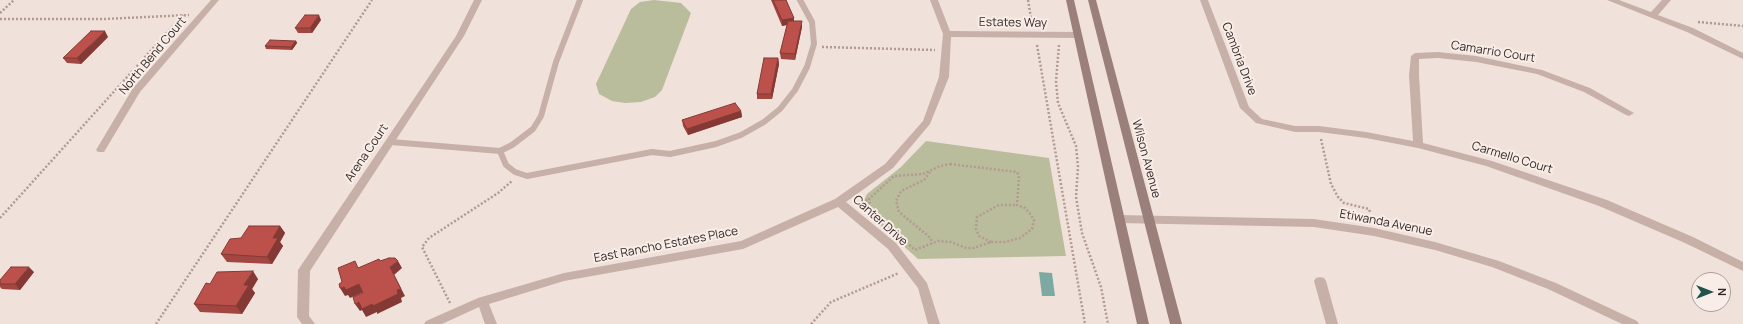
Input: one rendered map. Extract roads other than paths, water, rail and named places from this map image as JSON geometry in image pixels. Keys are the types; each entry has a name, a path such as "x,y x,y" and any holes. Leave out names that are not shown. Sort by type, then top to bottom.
{"main road":[{"path":"1070,0 1143,324"},
{"name":"Wilson Avenue","path":"1092,0 1176,324"}],"street":[{"name":"North Bend Court","path":"101,150 136,90 215,0"},
{"name":"Arena Court","path":"309,324 303,317 304,270 460,36 478,0"},
{"path":"934,0 938,6 947,34"},
{"name":"Cambria Drive","path":"1204,0 1245,108 1259,121"},
{"path":"1611,0 1690,30 1743,56"},
{"path":"1653,15 1667,0"},
{"name":"Estates Way","path":"947,34 1078,35"},
{"name":"East Rancho Estates Place","path":"430,324 482,301 564,277 743,245 839,202 889,166 927,122 944,77 947,34"},
{"name":"Camarrio Court","path":"1418,145 1414,75 1415,56 1476,59 1539,72 1586,90 1629,113"},
{"name":"Carmello Court","path":"1259,121 1295,129 1319,129 1418,145 1488,163 1603,203 1689,240 1743,267"},
{"name":"Canter Drive","path":"839,202 892,246 910,269 923,286 934,324"},
{"name":"Etiwanda Avenue","path":"1119,219 1314,223 1394,236 1435,246 1495,264 1552,286 1633,324"},
{"path":"1320,281 1332,324"},
{"path":"482,301 491,324"}],"lane":[{"path":"390,142 500,151 512,145 532,129 541,116 556,62 580,0"},
{"path":"500,151 506,165 514,172 528,176 652,152 670,154 716,144 741,135 764,122 780,109 795,90 807,67 813,47 812,22 800,0"}],"water":[{"path":"1039,272 1052,273 1055,296 1042,296"}]}
